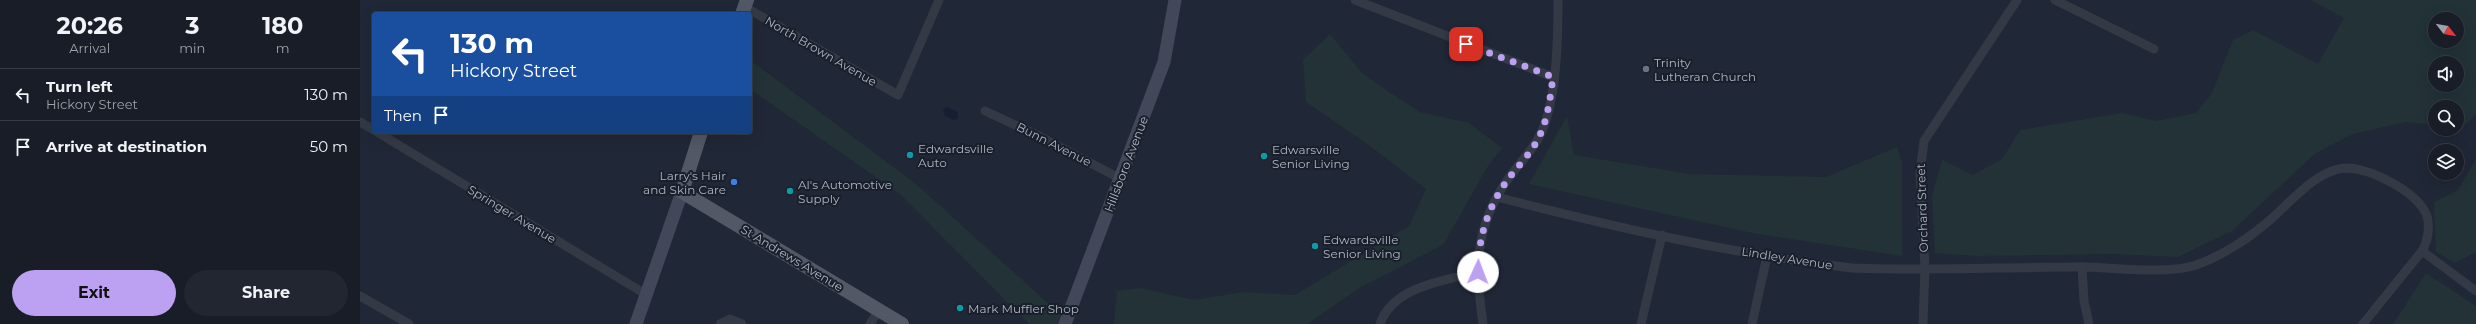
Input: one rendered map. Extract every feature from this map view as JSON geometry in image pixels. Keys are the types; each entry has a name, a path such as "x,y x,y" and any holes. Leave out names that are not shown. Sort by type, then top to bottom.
{"main road":[{"path":"682,192 700,134"},
{"name":"St Andrews Avenue","path":"682,192 902,324"}],"street":[{"name":"North Brown Avenue","path":"744,7 898,95 939,0"},
{"name":"Hillsboro Avenue","path":"1065,324 1164,62 1175,0"},
{"path":"1355,0 1553,77"},
{"path":"1483,324 1478,272 1481,236 1497,197 1537,140 1544,126 1553,77 1558,0"},
{"name":"Orchard Street","path":"1923,324 1925,268 1920,180 1921,155 1924,141 2017,0"},
{"path":"2055,0 2154,49"},
{"name":"Bunn Avenue","path":"985,110 1037,135 1121,179"},
{"path":"360,122 372,129"},
{"name":"Springer Avenue","path":"380,134 647,295"},
{"name":"Lindley Avenue","path":"1497,197 1662,235 1767,256 1852,268 2082,267 2171,270 2197,264 2236,244 2264,226 2317,179 2328,172 2346,168 2374,174 2390,182 2412,197 2421,207 2427,222 2427,242 2422,251"},
{"path":"636,324 682,192"},
{"path":"1641,324 1662,235"},
{"path":"2363,324 2422,251 2476,291"},
{"path":"1752,324 1767,256"},
{"path":"2082,267 2084,301 2089,324"},
{"path":"1380,324 1388,308 1408,293 1439,282 1478,272"},
{"path":"360,296 398,321 409,324"},
{"path":"870,324 878,310"},
{"path":"720,324 730,319 742,324"}],"shaded area":[{"path":"2310,0 2476,0 2476,114 2464,127 2464,100 2428,100 2428,124 2406,122 2353,134 2316,153 2232,231 2178,257 2113,254 1977,256 1935,253 1932,196 1942,160 1973,175 2002,159 2020,130 2122,113 2157,121 2196,113 2212,93 2233,40 2253,30 2318,64 2344,18"},
{"path":"1330,34 1362,73 1389,92 1420,112 1469,123 1502,148 1488,166 1443,245 1361,287 1307,324 1114,324 1117,291 1140,288 1194,300 1243,292 1295,295 1409,226 1426,189 1370,146 1306,102 1303,60"},
{"path":"752,61 916,184 1071,324 1029,324 900,194 752,90"},
{"path":"1567,116 1574,155 1690,174 1826,177 1897,147 1902,163 1902,256 1752,233 1529,184"},
{"path":"2476,159 2476,252 2455,263 2436,252 2434,202 2458,190"},
{"path":"2426,273 2476,306 2476,324 2393,324"}],"water":[{"path":"946,107 958,112 958,119 953,120 945,116 943,110"}],"place":[{"name":"Trinity Lutheran Church","path":"1646,69"},
{"name":"Edwardsville Auto","path":"910,155"},
{"name":"Edwarsville Senior Living","path":"1264,156"},
{"name":"Larry's Hair and Skin Care","path":"734,182"},
{"name":"Al's Automotive Supply","path":"790,191"},
{"name":"Edwardsville Senior Living","path":"1315,246"},
{"name":"Mark Muffler Shop","path":"960,308"}],"route":[{"path":"1466,44 1536,72 1553,77 1550,102 1544,126 1537,140 1507,180 1487,217 1479,246 1478,272"}]}
